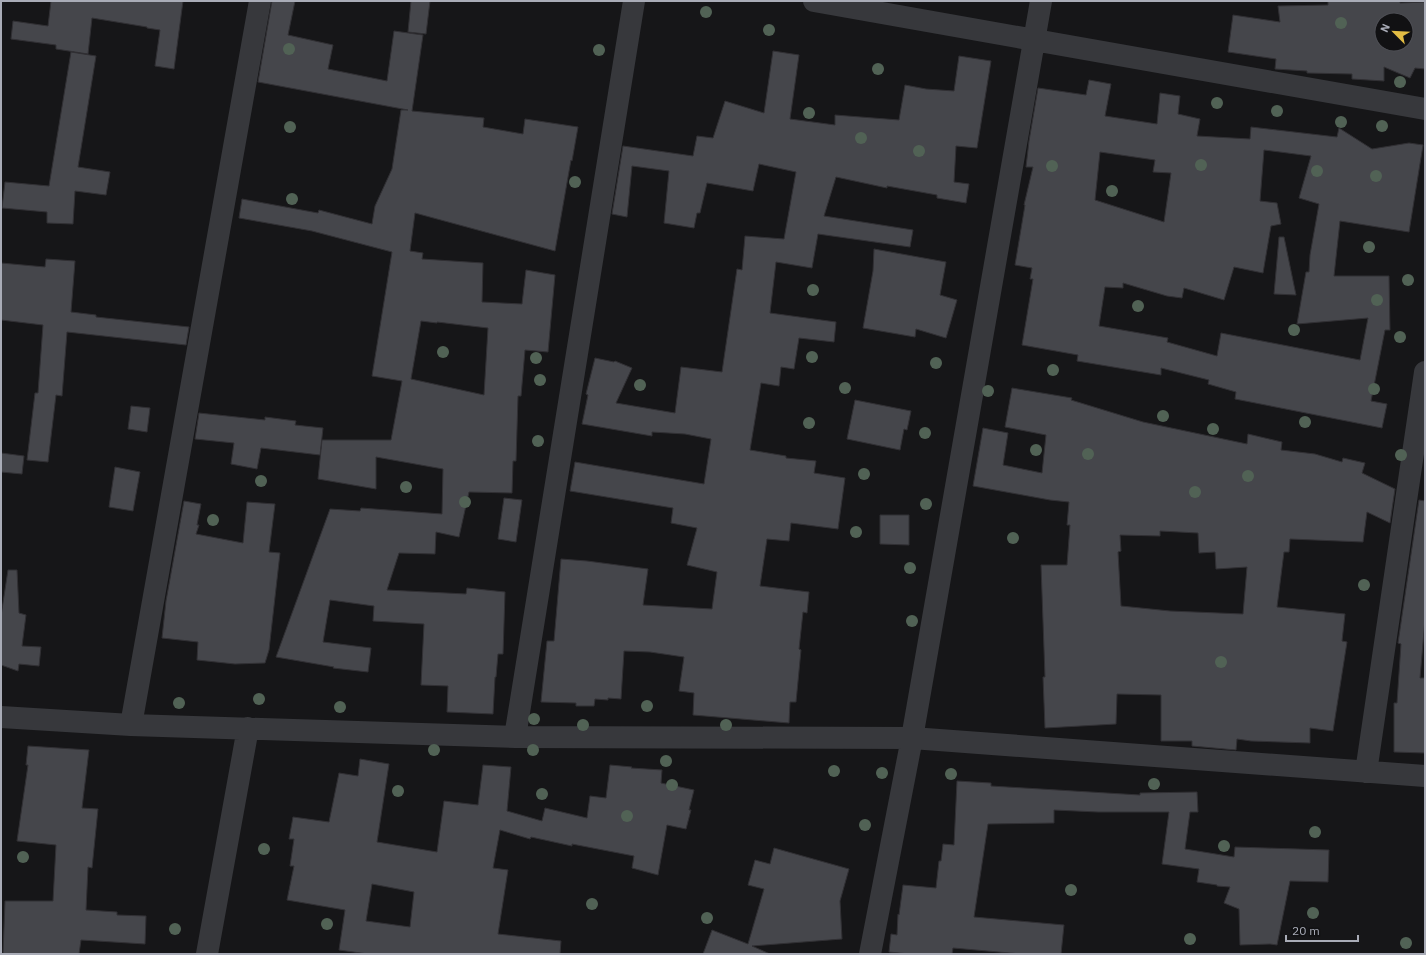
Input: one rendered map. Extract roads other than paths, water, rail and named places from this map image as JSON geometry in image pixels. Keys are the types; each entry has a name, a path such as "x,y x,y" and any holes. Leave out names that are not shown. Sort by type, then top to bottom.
{"street":[{"path":"131,725 260,1"},
{"path":"515,736 634,1"},
{"path":"814,1 1425,109"},
{"path":"870,954 912,738 1041,1"},
{"path":"1366,772 1425,372"},
{"path":"1,717 131,725 515,736 912,738 1425,776"},
{"path":"207,954 248,728"}]}
